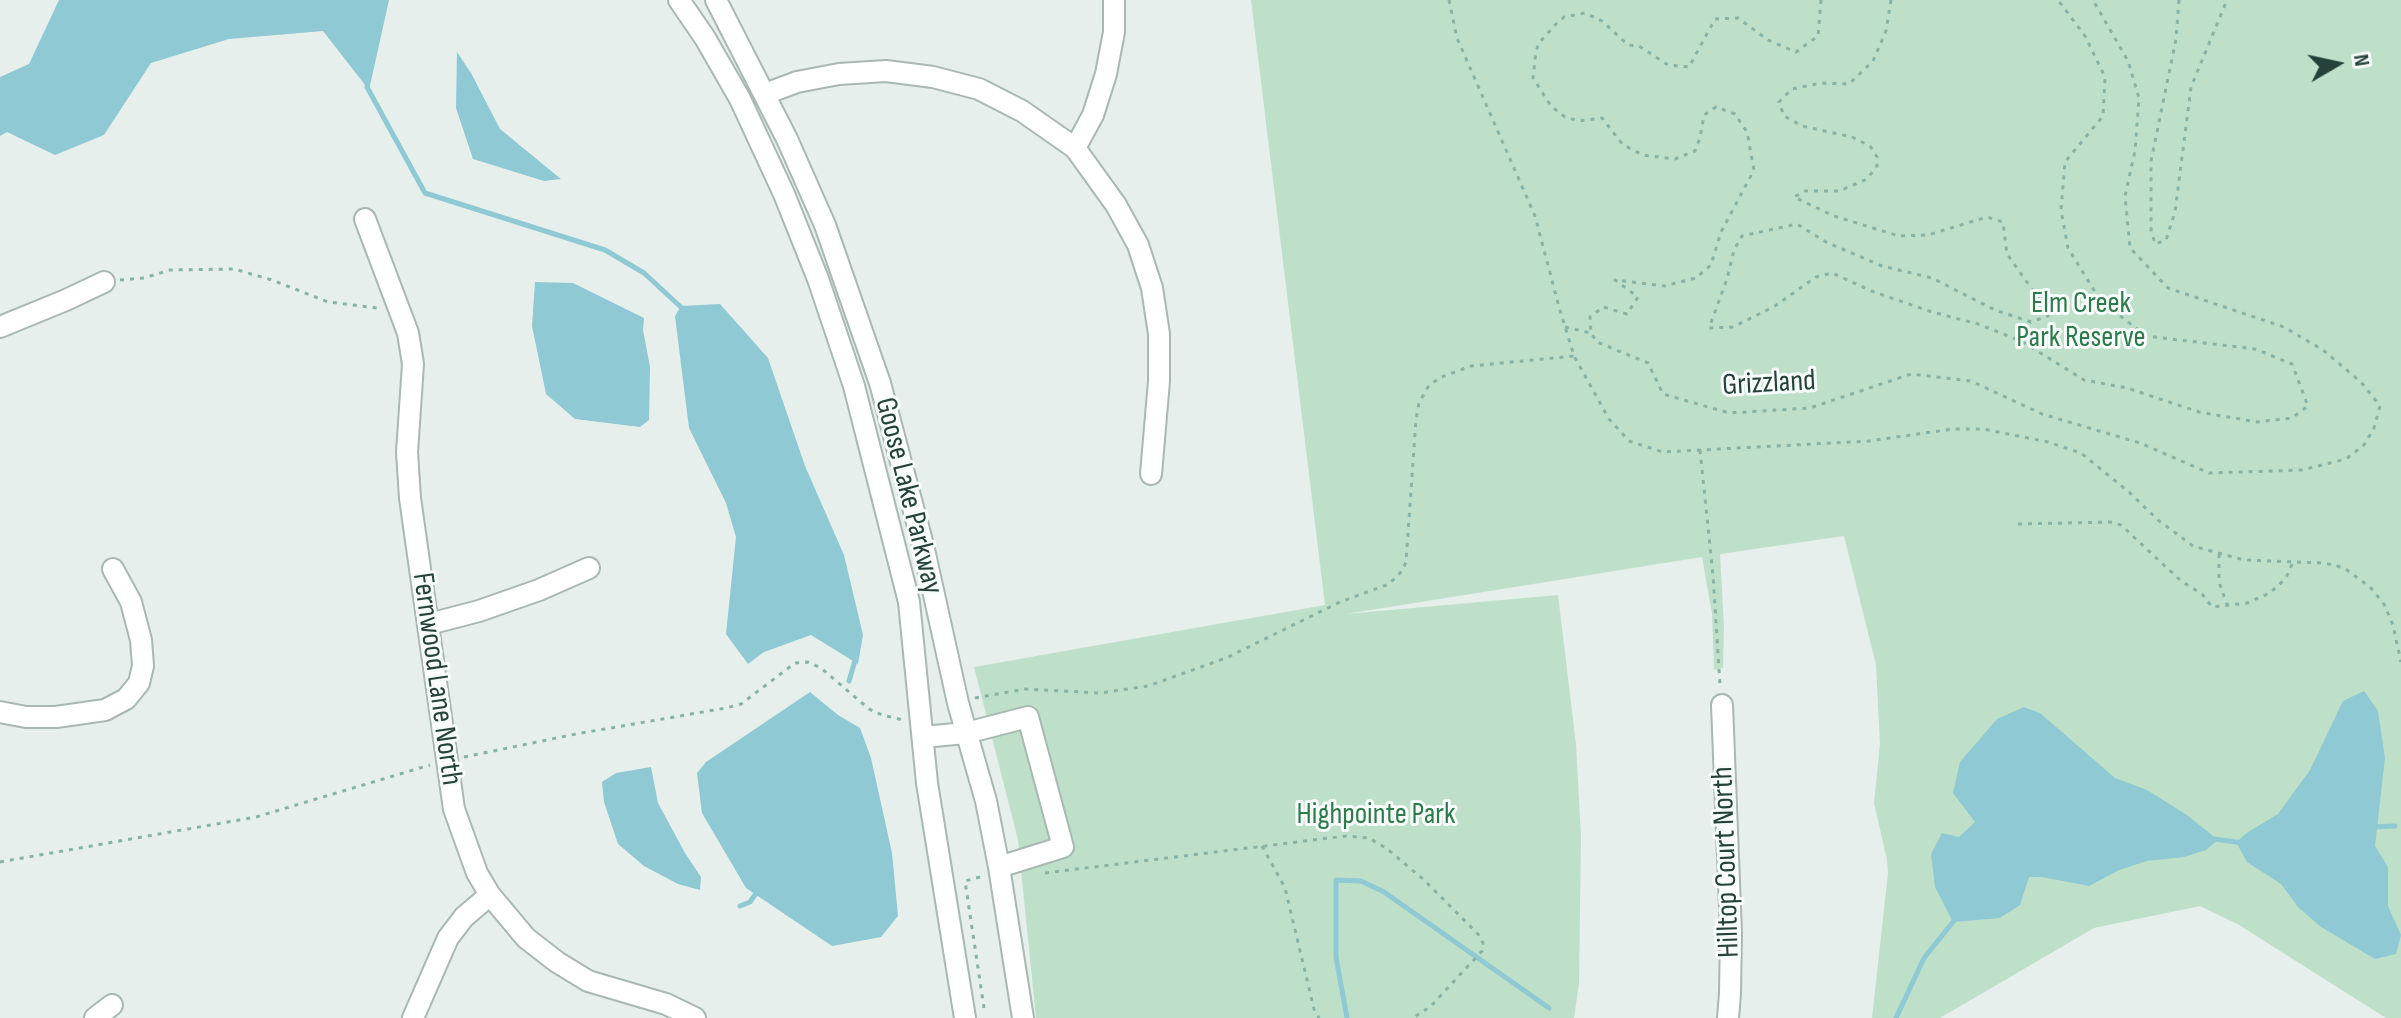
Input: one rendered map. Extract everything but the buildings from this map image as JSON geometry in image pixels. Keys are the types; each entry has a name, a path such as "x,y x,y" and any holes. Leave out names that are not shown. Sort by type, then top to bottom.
{"street":[{"name":"Goose Lake Parkway","path":"679,0 740,99 784,194 818,279 854,386 909,602 927,783 965,1018"},
{"name":"Goose Lake Parkway","path":"716,0 765,94 825,225 875,368 976,731 1023,1018"},
{"path":"1075,148 1093,115 1106,74 1114,32 1114,0"},
{"path":"765,94 797,82 839,74 886,71 933,77 979,89 1022,111 1075,148 1116,205 1138,245 1152,288 1159,334 1159,381 1151,474"},
{"name":"Fernwood Lane North","path":"365,219 408,333 413,364 408,475 454,809 477,873 490,895 526,938 557,962 588,981 666,1004 695,1018"},
{"path":"0,327 104,282"},
{"path":"429,624 479,611 589,568"},
{"path":"0,712 26,717 56,717 105,710 126,699 139,683 143,666 141,640 131,602 113,569"},
{"name":"Hilltop Court North","path":"1722,705 1731,933 1728,1018"},
{"path":"923,737 976,731 1028,717 1063,847 1000,869"},
{"path":"413,1018 448,938 464,917 490,895"},
{"path":"95,1018 112,1005"}],"path":[{"path":"1449,0 1457,38 1535,216 1574,356 1609,419 1629,441 1663,452 1869,441 1953,429 1983,429 2048,442 2081,453 2193,546 2244,560 2335,565 2347,570 2370,587 2390,614 2401,662"},
{"path":"1565,327 1591,333 1590,317 1603,307 1627,314 1638,297 1615,280 1665,286 1696,278 1711,265 1721,232 1754,170 1747,132 1735,114 1716,107 1704,115 1695,151 1675,159 1643,155 1623,145 1602,118 1579,121 1565,117 1551,106 1533,78 1539,43 1564,17 1585,13 1602,21 1628,45 1639,46 1668,65 1689,67 1715,19 1738,18 1768,40 1796,52 1818,36 1821,0"},
{"name":"Grizzland","path":"1891,0 1886,31 1873,61 1849,84 1821,83 1792,89 1779,102 1784,116 1802,126 1852,137 1870,146 1877,157 1877,166 1867,179 1839,191 1805,191 1794,197 1834,216 1899,236 1928,235 1987,217 2003,222 2007,254 2048,316 2031,322 1995,310 1932,278 1882,266 1826,242 1797,224 1742,236 1734,250 1709,328 1733,327 1775,306 1816,277 1832,273 1874,292 1978,324 2021,341 2084,380 2127,388 2199,412 2257,422 2292,418 2308,406 2292,364 2255,349 2146,336 2100,300 2068,248 2061,210 2065,162 2103,116 2105,77 2085,36 2058,0"},
{"name":"Grizzland","path":"1591,333 1597,342 1648,363 1663,394 1729,413 1810,408 1911,374 1971,381 2042,414 2140,443 2209,473 2302,470 2346,459 2364,445 2374,428 2380,406 2361,382 2323,350 2284,327 2168,288 2130,248 2125,196 2135,151 2139,98 2128,61 2093,0"},
{"path":"2179,0 2176,39 2151,161 2151,230 2155,244 2166,240 2175,212 2191,87 2227,0"},
{"path":"104,282 144,278 170,270 234,269 328,302 378,308 399,304"},
{"path":"976,731 976,697 1025,689 1100,693 1148,686 1226,658 1340,602 1389,584 1406,562 1416,419 1419,403 1428,387 1439,378 1471,366 1574,356"},
{"path":"1700,450 1717,619 1722,705"},
{"path":"2018,524 2110,522 2121,525 2181,581 2202,594 2212,607 2247,603 2270,593 2286,578 2293,562"},
{"path":"2219,554 2219,582 2227,605"},
{"path":"1020,861 1023,868 1034,874 1055,873 1346,836 1369,838 1423,879 1478,934 1483,943 1482,951 1430,1007 1413,1018"},
{"path":"1262,846 1285,888 1314,1009 1319,1018"},
{"path":"986,1018 965,881 1000,869"}],"green space":[{"name":"Elm Creek Park Reserve","path":"1251,0 2401,0 2401,1018 2386,1018 2239,925 2200,906 2094,928 1940,1018 1872,1018 1888,873 1874,803 1880,744 1876,665 1844,536 1720,554 1723,668 1714,670 1712,613 1702,557 1346,614 1558,595 1576,744 1581,837 1579,984 1574,1018 1036,1018 1018,840 974,667 1325,605"}],"water":[{"path":"59,0 389,0 369,90 323,31 229,39 151,63 104,135 55,155 7,132 0,136 0,77 29,64"},
{"path":"457,52 500,129 561,179 544,181 473,159 456,108"},
{"path":"535,282 573,283 644,318 643,330 650,367 649,420 640,427 575,419 546,394 532,326"},
{"path":"720,304 768,358 805,466 844,555 863,635 858,664 811,635 764,652 748,664 726,634 736,537 726,503 689,428 675,316 681,306"},
{"path":"2364,691 2378,711 2385,758 2375,846 2388,867 2388,906 2401,935 2396,954 2375,959 2321,927 2298,907 2281,884 2247,862 2236,842 2278,814 2310,770 2343,701"},
{"path":"810,692 860,728 871,758 892,853 898,916 881,937 832,946 746,888 702,813 697,773 706,762"},
{"path":"2024,707 2040,713 2115,778 2147,790 2187,815 2218,840 2206,850 2184,857 2147,861 2119,870 2089,886 2029,877 2020,905 2000,918 1953,922 1935,887 1931,854 1942,833 1959,837 1975,822 1953,793 1960,762 1997,719"},
{"path":"651,767 658,803 701,877 700,890 678,884 644,866 618,844 604,802 602,782 616,773"}],"waterway":[{"path":"367,87 425,193 605,250 644,273 684,310"},
{"path":"849,681 856,657"},
{"path":"2372,827 2395,826"},
{"path":"2214,839 2243,843"},
{"path":"1347,1018 1336,957 1336,880 1361,881 1384,892 1549,1008"},
{"path":"740,906 750,902 759,889"},
{"path":"1896,1018 1924,958 1957,917"}],"park label":[{"name":"Highpointe Park","path":"1376,815"}]}
